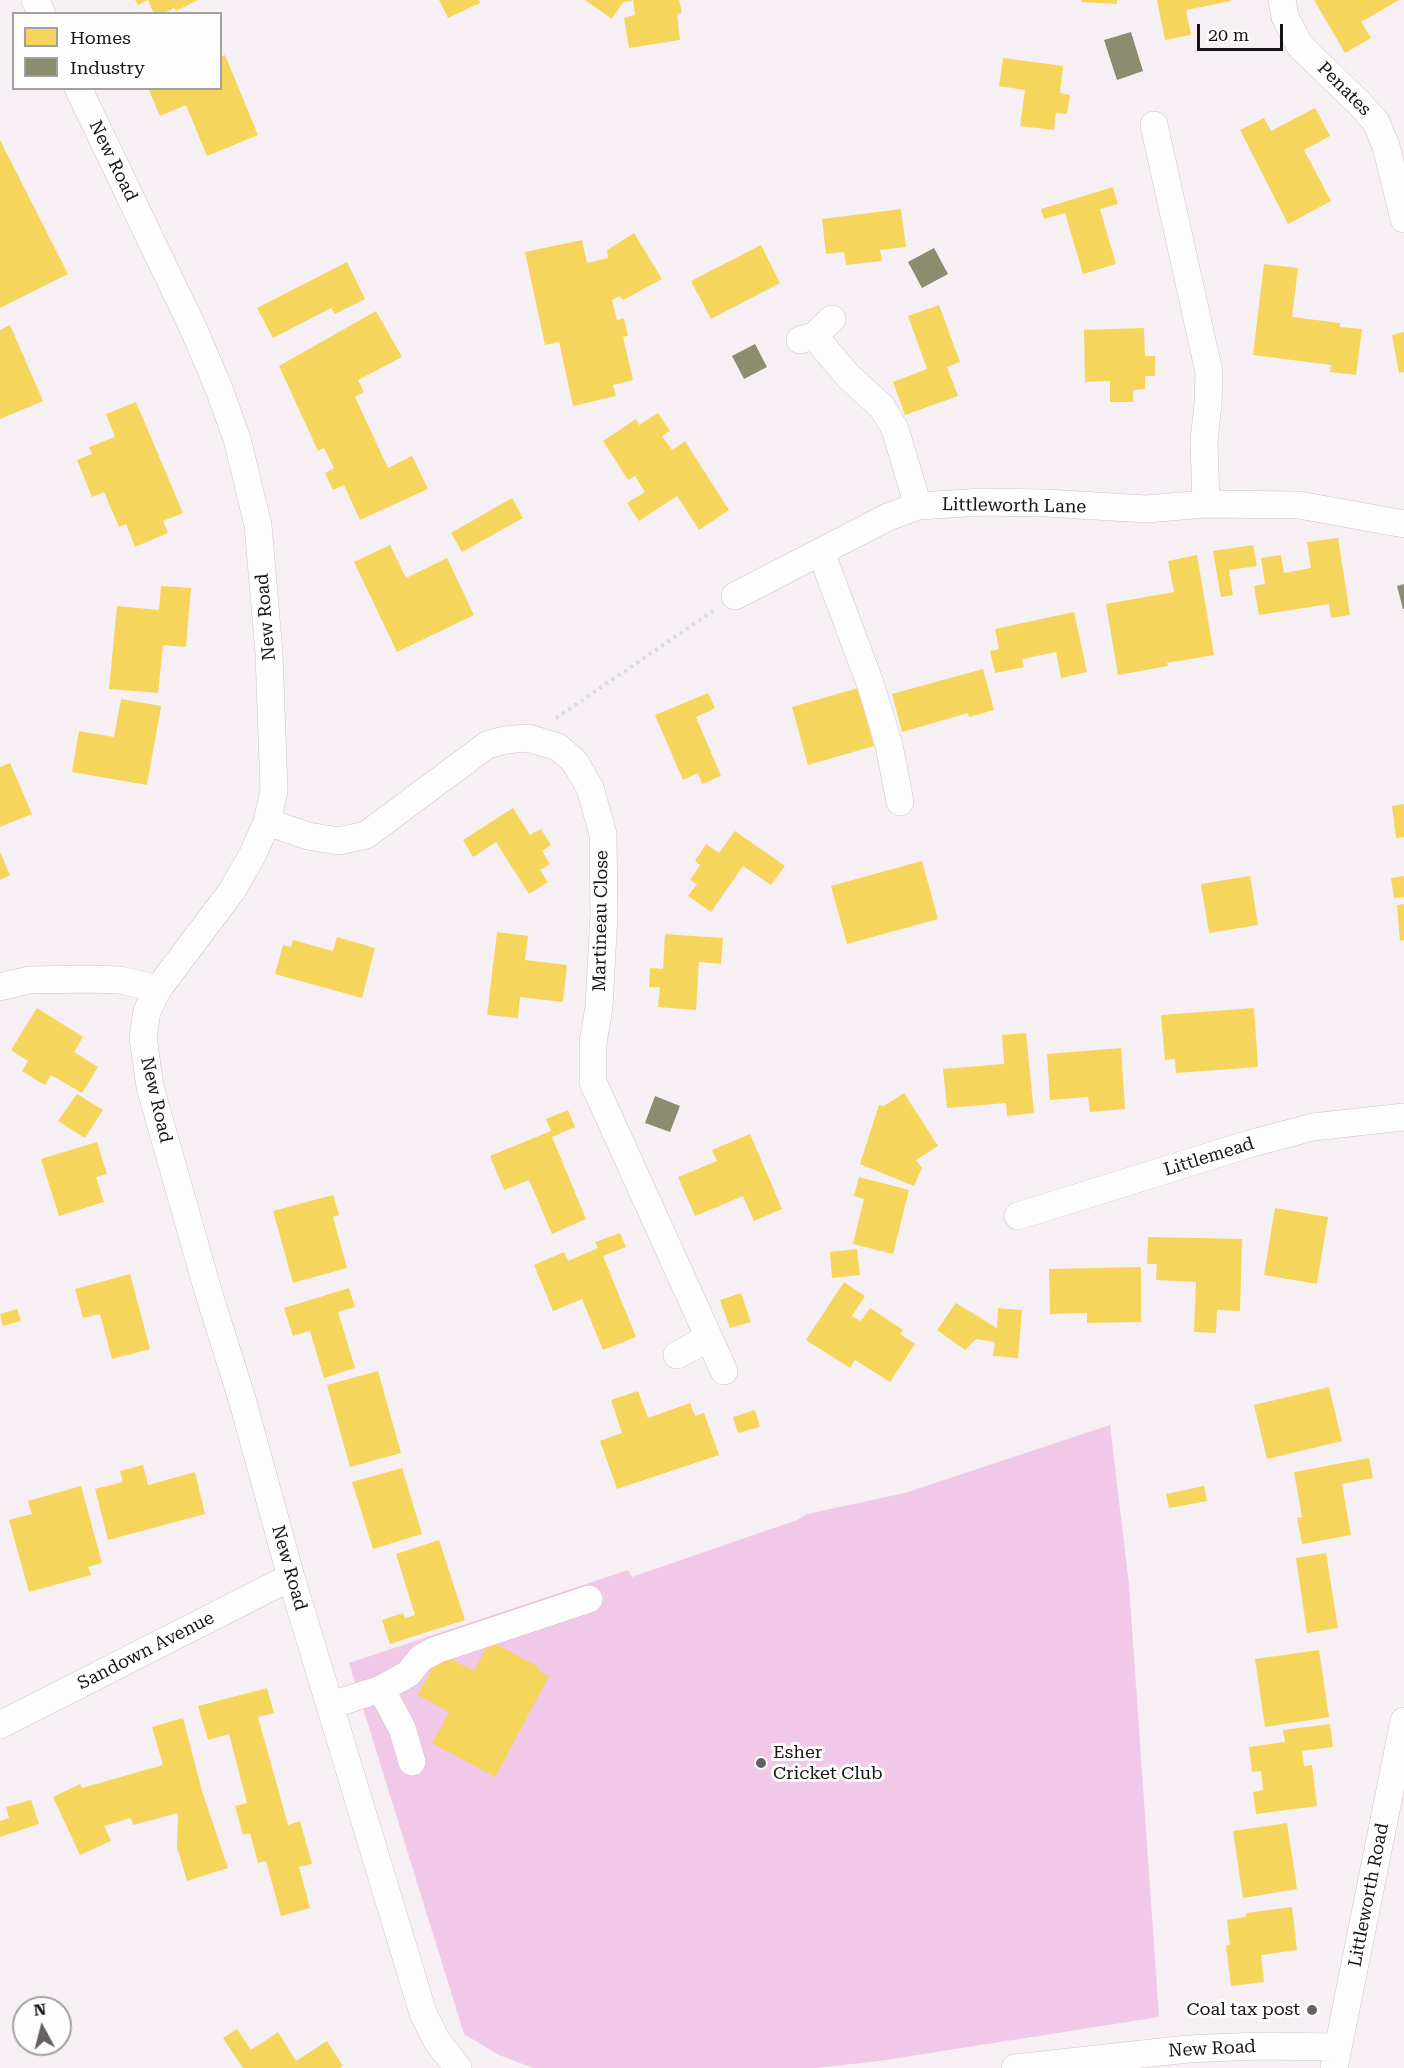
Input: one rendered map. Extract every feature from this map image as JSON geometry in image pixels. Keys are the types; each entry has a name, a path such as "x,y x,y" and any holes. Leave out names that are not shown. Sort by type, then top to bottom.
{"street":[{"name":"Penates","path":"1282,0 1285,17 1300,46 1376,122 1386,146 1404,219"},
{"name":"New Road","path":"79,90 194,330 219,388 237,439 258,525 269,654 274,791 267,822 252,856 231,892 159,989 147,1011 143,1037 150,1087 242,1399 291,1577 423,2013 437,2041 458,2068"},
{"path":"1154,125 1209,372 1204,441 1206,504"},
{"path":"815,332 849,377 882,407 895,429 918,506"},
{"name":"Littleworth Lane","path":"735,596 888,517 918,506 983,502 1146,509 1206,504 1299,505 1404,525"},
{"path":"821,552 870,683 889,745 900,802"},
{"name":"Martineau Close","path":"267,822 308,836 339,841 366,835 487,745 505,740 528,738 558,747 575,762 590,788 603,834 604,914 598,1007 593,1043 593,1082 724,1371"},
{"path":"0,987 29,980 90,979 120,980 159,989"},
{"name":"Littlemead","path":"1018,1216 1249,1144 1302,1130 1404,1117"},
{"path":"677,1355 709,1338"},
{"name":"Sandown Avenue","path":"0,1725 291,1577"},
{"path":"331,1705 381,1689 408,1674 421,1658 436,1650 589,1599"},
{"path":"381,1689 402,1728 412,1762"},
{"name":"Littleworth Road","path":"1336,2057 1404,1721"},
{"name":"New Road","path":"1016,2068 1188,2049 1336,2057"}],"path":[{"path":"528,738 735,596"}],"shaded area":[{"name":"Esher Cricket Club","path":"1110,1425 1129,1585 1159,2017 879,2061 815,2068 533,2068 499,2055 464,2034 349,1663 628,1570 632,1577 797,1520 807,1514 905,1493"}],"building: Homes":[{"path":"135,0 148,0 138,5"},
{"path":"148,0 198,0 176,11 174,8 166,12 153,12"},
{"path":"439,0 479,0 480,3 448,18"},
{"path":"585,0 632,1 623,2 612,19"},
{"path":"633,0 679,0 682,13 677,14 680,40 629,48 624,18 635,15"},
{"path":"1081,0 1117,0 1117,4 1081,2"},
{"path":"1157,0 1231,1 1186,10 1191,35 1165,40"},
{"path":"1314,0 1399,0 1361,22 1371,38 1345,53"},
{"path":"225,55 258,135 207,156 186,105 160,116 149,90 222,90 222,56"},
{"path":"1003,58 1063,66 1060,93 1070,95 1067,114 1056,113 1054,130 1020,126 1025,90 999,86"},
{"path":"1315,108 1330,136 1304,150 1331,201 1288,224 1240,130 1264,118 1271,131"},
{"path":"0,140 68,274 0,308"},
{"path":"1113,187 1118,204 1100,209 1116,264 1083,274 1065,213 1044,219 1041,209"},
{"path":"901,209 906,247 880,250 882,261 846,265 844,252 826,254 822,219"},
{"path":"634,233 662,279 623,300 620,296 612,300 617,320 624,318 628,336 623,337 633,380 613,385 616,396 573,406 559,342 545,345 525,252 582,240 587,263 608,258 607,250"},
{"path":"761,245 780,283 711,319 691,281"},
{"path":"347,262 365,299 335,314 331,308 273,338 257,308"},
{"path":"1264,264 1298,268 1292,317 1340,323 1340,327 1362,329 1356,375 1330,372 1331,365 1253,355"},
{"path":"939,305 960,362 947,367 958,396 905,415 893,382 927,369 908,316"},
{"path":"376,311 402,357 358,380 364,392 355,397 388,468 412,456 428,489 360,520 344,485 333,490 325,473 334,468 324,448 318,451 279,366"},
{"path":"10,325 43,401 0,419 0,330"},
{"path":"1144,328 1145,356 1155,356 1155,376 1145,376 1145,389 1133,390 1133,402 1110,402 1110,381 1085,382 1084,330"},
{"path":"1404,332 1404,372 1399,373 1392,335"},
{"path":"136,402 183,513 163,521 168,533 135,547 126,524 119,527 104,492 92,497 77,460 92,454 89,447 115,437 106,414"},
{"path":"658,413 670,431 662,436 672,450 685,441 729,510 699,530 677,496 639,521 627,503 645,492 635,476 628,480 603,441 636,419 639,425"},
{"path":"512,498 523,518 462,552 451,533"},
{"path":"1338,538 1350,615 1331,618 1329,604 1259,615 1254,586 1265,584 1261,558 1281,555 1284,573 1311,568 1307,542"},
{"path":"390,545 406,578 447,558 474,615 397,652 354,562"},
{"path":"1253,545 1257,566 1229,570 1233,595 1221,597 1213,551"},
{"path":"1197,555 1214,655 1118,675 1106,604 1174,592 1168,561"},
{"path":"161,586 191,588 186,647 163,645 158,693 109,689 117,606 159,610"},
{"path":"1074,612 1087,672 1061,678 1056,652 1022,659 1024,667 995,673 990,651 999,649 995,629"},
{"path":"983,669 994,710 969,717 968,713 902,732 892,694"},
{"path":"858,688 874,746 808,765 792,707"},
{"path":"708,693 715,708 696,717 721,776 702,784 698,773 683,780 655,715"},
{"path":"121,699 161,706 147,785 72,772 79,731 114,737"},
{"path":"10,763 32,814 0,827 0,767"},
{"path":"1404,804 1404,837 1396,838 1392,806"},
{"path":"513,808 530,835 541,829 551,845 542,851 550,864 540,870 548,882 529,894 496,842 473,857 463,840"},
{"path":"735,831 785,866 771,885 743,866 711,912 688,896 697,884 690,880 700,865 695,861 706,844 719,853"},
{"path":"0,852 10,875 0,880"},
{"path":"922,861 938,919 847,944 831,886"},
{"path":"1250,876 1258,925 1209,933 1201,884"},
{"path":"1404,876 1404,897 1394,898 1391,878"},
{"path":"1404,904 1404,940 1400,941 1397,905"},
{"path":"497,932 528,936 525,960 567,965 563,1002 520,997 518,1018 487,1015"},
{"path":"665,934 723,938 721,964 699,962 696,1010 658,1007 660,987 649,987 650,968 663,969"},
{"path":"337,937 375,948 362,998 275,974 283,945 291,947 293,940 333,951"},
{"path":"37,1008 83,1037 74,1052 98,1067 82,1093 51,1075 45,1085 22,1071 28,1061 11,1050"},
{"path":"1254,1008 1258,1067 1176,1073 1175,1059 1165,1060 1161,1015"},
{"path":"1026,1033 1034,1113 1007,1116 1006,1103 947,1108 943,1069 1004,1064 1002,1035"},
{"path":"1121,1048 1125,1109 1090,1112 1088,1097 1050,1100 1047,1054"},
{"path":"904,1093 938,1146 916,1160 922,1168 914,1186 860,1164 879,1105 884,1106"},
{"path":"77,1094 103,1110 85,1138 58,1121"},
{"path":"568,1110 575,1127 552,1137 586,1219 552,1234 529,1180 504,1190 490,1156 551,1131 546,1119"},
{"path":"750,1134 782,1209 754,1221 743,1196 695,1216 678,1177 717,1161 712,1150"},
{"path":"97,1142 107,1174 96,1177 104,1202 59,1216 41,1159"},
{"path":"859,1177 909,1190 893,1254 853,1244 864,1199 854,1196"},
{"path":"333,1195 339,1215 333,1217 347,1268 293,1283 273,1211"},
{"path":"1275,1208 1328,1217 1317,1284 1264,1275"},
{"path":"620,1233 626,1247 603,1256 636,1337 603,1350 582,1299 553,1311 534,1265 564,1252 568,1261 598,1248 595,1242"},
{"path":"1148,1237 1242,1239 1240,1311 1217,1310 1216,1333 1194,1332 1196,1282 1156,1280 1157,1264 1147,1264"},
{"path":"857,1249 860,1275 832,1278 830,1252"},
{"path":"1141,1267 1141,1322 1087,1323 1087,1313 1050,1314 1049,1269"},
{"path":"130,1274 150,1349 112,1359 100,1314 83,1318 75,1289"},
{"path":"844,1282 865,1296 852,1316 861,1321 870,1308 903,1330 900,1334 915,1344 890,1382 855,1360 850,1368 806,1340"},
{"path":"349,1288 355,1307 338,1312 355,1368 324,1378 310,1331 293,1336 284,1308"},
{"path":"741,1293 751,1322 730,1328 720,1300"},
{"path":"956,1303 997,1328 998,1308 1022,1310 1018,1358 993,1356 995,1342 976,1339 965,1350 937,1330"},
{"path":"17,1309 21,1321 3,1326 0,1314"},
{"path":"378,1371 401,1453 350,1467 327,1385"},
{"path":"1329,1387 1342,1441 1267,1459 1254,1405"},
{"path":"638,1391 648,1418 690,1403 695,1416 704,1413 719,1455 617,1489 600,1441 622,1433 611,1400"},
{"path":"755,1410 760,1427 738,1433 733,1417"},
{"path":"1369,1458 1373,1478 1342,1484 1351,1535 1302,1544 1297,1518 1302,1517 1294,1472"},
{"path":"143,1465 148,1485 195,1472 205,1514 108,1540 95,1489 123,1482 120,1471"},
{"path":"402,1468 422,1534 373,1549 352,1482"},
{"path":"81,1486 102,1563 88,1567 91,1575 29,1592 9,1520 32,1514 28,1501"},
{"path":"1204,1486 1207,1501 1169,1508 1166,1494"},
{"path":"439,1540 465,1620 390,1644 382,1620 403,1613 405,1618 415,1615 396,1554"},
{"path":"1326,1553 1338,1628 1307,1633 1296,1558"},
{"path":"490,1641 539,1667 537,1670 549,1676 495,1777 432,1743 449,1712 418,1695 440,1653 474,1671"},
{"path":"1319,1650 1329,1717 1265,1727 1255,1659"},
{"path":"267,1688 274,1713 258,1717 288,1825 300,1821 312,1864 299,1867 310,1908 281,1916 266,1861 258,1863 250,1833 243,1835 235,1806 247,1803 229,1734 208,1740 198,1706"},
{"path":"183,1718 202,1791 228,1868 187,1881 177,1847 178,1813 133,1825 131,1818 104,1826 111,1841 80,1855 53,1797 80,1784 82,1788 163,1765 152,1727"},
{"path":"1330,1724 1333,1747 1302,1751 1304,1766 1312,1765 1317,1806 1256,1814 1253,1792 1263,1790 1261,1771 1252,1772 1249,1747 1285,1742 1283,1730"},
{"path":"31,1800 39,1824 0,1837 0,1821 9,1818 6,1807"},
{"path":"1287,1823 1297,1889 1243,1898 1233,1831"},
{"path":"1292,1907 1297,1950 1261,1955 1264,1982 1231,1986 1226,1946 1230,1945 1227,1920 1246,1917 1246,1913"},
{"path":"237,2029 251,2050 278,2032 296,2061 327,2041 343,2066 340,2068 243,2068 223,2038"}],"building: Industry":[{"path":"1131,32 1143,71 1117,80 1104,40"},
{"path":"934,248 948,274 922,288 908,262"},
{"path":"755,344 767,367 744,379 732,356"},
{"path":"1404,584 1404,609 1403,609 1397,586"},
{"path":"655,1096 680,1106 670,1132 645,1123"}],"place":[{"name":"Esher Cricket Club","path":"761,1763"},
{"name":"Coal tax post","path":"1312,2010"}]}
